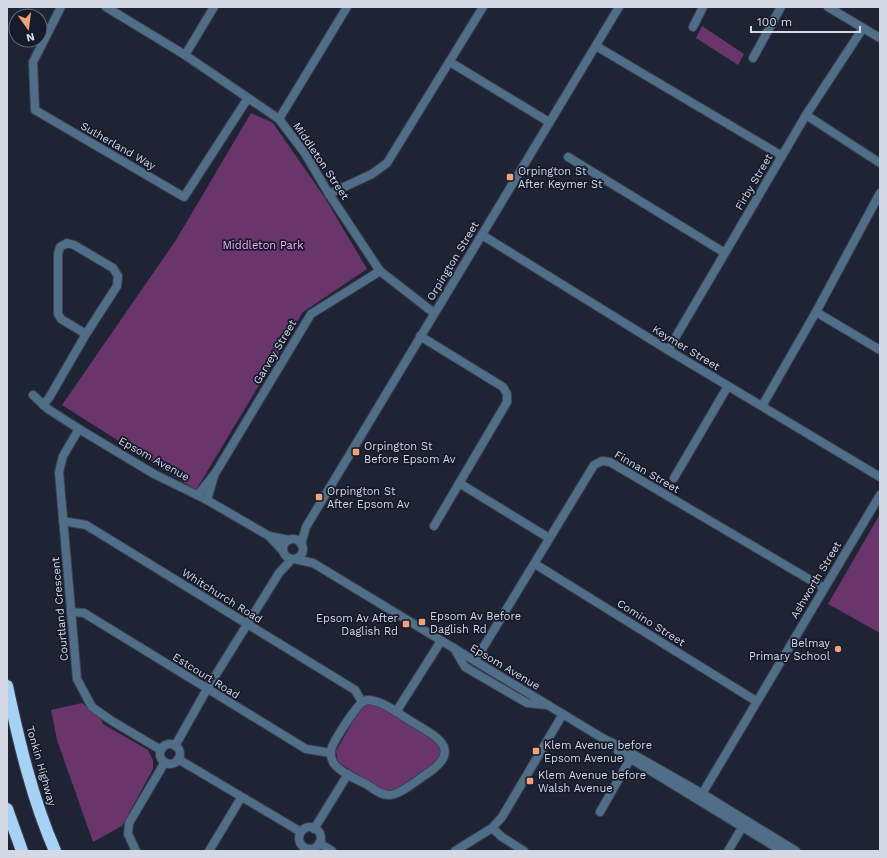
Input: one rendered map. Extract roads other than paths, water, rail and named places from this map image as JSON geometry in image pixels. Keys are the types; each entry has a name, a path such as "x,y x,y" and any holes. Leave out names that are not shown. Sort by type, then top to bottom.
{"highway":[{"name":"Tonkin Highway","path":"7,686 18,737 28,772 55,851"},
{"path":"7,809 22,851"}],"street":[{"name":"Sutherland Way","path":"61,7 32,62 35,110 184,197 248,98"},
{"name":"Middleton Street","path":"106,7 185,55 279,119 304,152 329,194 380,271 434,313"},
{"path":"185,55 214,7"},
{"path":"279,119 347,7"},
{"path":"329,194 372,174 387,163 483,7"},
{"name":"Orpington Street","path":"291,540 306,527 619,7"},
{"path":"693,27 704,7"},
{"path":"753,58 781,7"},
{"path":"828,7 880,38"},
{"name":"Firby Street","path":"668,350 806,115 863,28"},
{"path":"596,46 782,156"},
{"path":"450,62 549,122"},
{"path":"806,115 880,163"},
{"path":"568,158 725,253"},
{"path":"762,406 816,312 880,193"},
{"name":"Keymer Street","path":"482,235 668,350 880,477"},
{"path":"43,405 49,398 86,334 117,286 118,276 113,268 74,245 67,243 60,247 58,254 58,314 61,319 86,334"},
{"name":"Garvey Street","path":"198,495 216,472 311,314 380,271"},
{"path":"816,312 880,350"},
{"path":"420,336 503,386 507,394 507,402 434,526"},
{"path":"674,478 728,386"},
{"name":"Epsom Avenue","path":"33,395 48,410 154,474 198,495 269,536 284,553"},
{"name":"Courtland Crescent","path":"79,429 63,456 59,472 77,679 92,707 112,721 161,750"},
{"name":"Finnan Street","path":"475,661 594,465 602,461 610,462 824,588"},
{"name":"Garvey Street","path":"207,500 216,472"},
{"path":"459,483 549,538"},
{"name":"Ashworth Street","path":"701,797 756,701 880,495"},
{"name":"Whitchurch Road","path":"63,521 86,524 355,690 362,702"},
{"name":"Orpington Street","path":"302,547 306,527"},
{"name":"Epsom Avenue","path":"269,536 291,540"},
{"path":"175,746 207,689 279,573 294,559 301,555 302,547 299,542 291,540 284,544 284,553 279,573"},
{"name":"Epsom Avenue","path":"302,547 314,563"},
{"path":"284,553 287,558 294,559"},
{"name":"Epsom Avenue","path":"294,559 314,563 604,739 612,748 631,756 701,797 744,824 782,851"},
{"name":"Comino Street","path":"535,564 756,701"},
{"name":"Estcourt Road","path":"71,612 84,613 306,749 331,753"},
{"path":"396,712 441,640"},
{"path":"454,648 465,667 520,700 548,706"},
{"path":"374,700 396,712 438,738 442,744 444,754 442,761 437,768 398,792 390,795 383,794 348,774 334,763 331,753 332,747 353,712 362,702 374,700"},
{"path":"455,851 492,828 502,817 563,714"},
{"path":"166,745 175,746 179,751 178,759 172,764 164,762 160,757 161,750 166,745"},
{"path":"600,812 631,756"},
{"path":"178,759 301,832"},
{"path":"136,851 128,834 129,823 164,762"},
{"path":"314,829 348,774"},
{"path":"209,851 242,798"},
{"path":"728,851 744,824"},
{"name":"Epsom Avenue","path":"744,824 796,851"},
{"path":"306,828 314,829 319,832 319,844 315,848 303,849 299,836 301,832 306,828"},
{"path":"492,828 502,837 524,851"},
{"path":"319,844 332,851"}],"place":[{"name":"Orpington St After Keymer St","path":"510,177"},
{"name":"Orpington St Before Epsom Av","path":"356,452"},
{"name":"Orpington St After Epsom Av","path":"319,497"},
{"name":"Epsom Av Before Daglish Rd","path":"422,622"},
{"name":"Epsom Av After Daglish Rd","path":"406,624"},
{"name":"Belmay Primary School","path":"838,649"},
{"name":"Klem Avenue before Epsom Avenue","path":"536,751"},
{"name":"Klem Avenue before Walsh Avenue","path":"530,781"}],"park label":[{"name":"Middleton Park","path":"263,245"}]}
